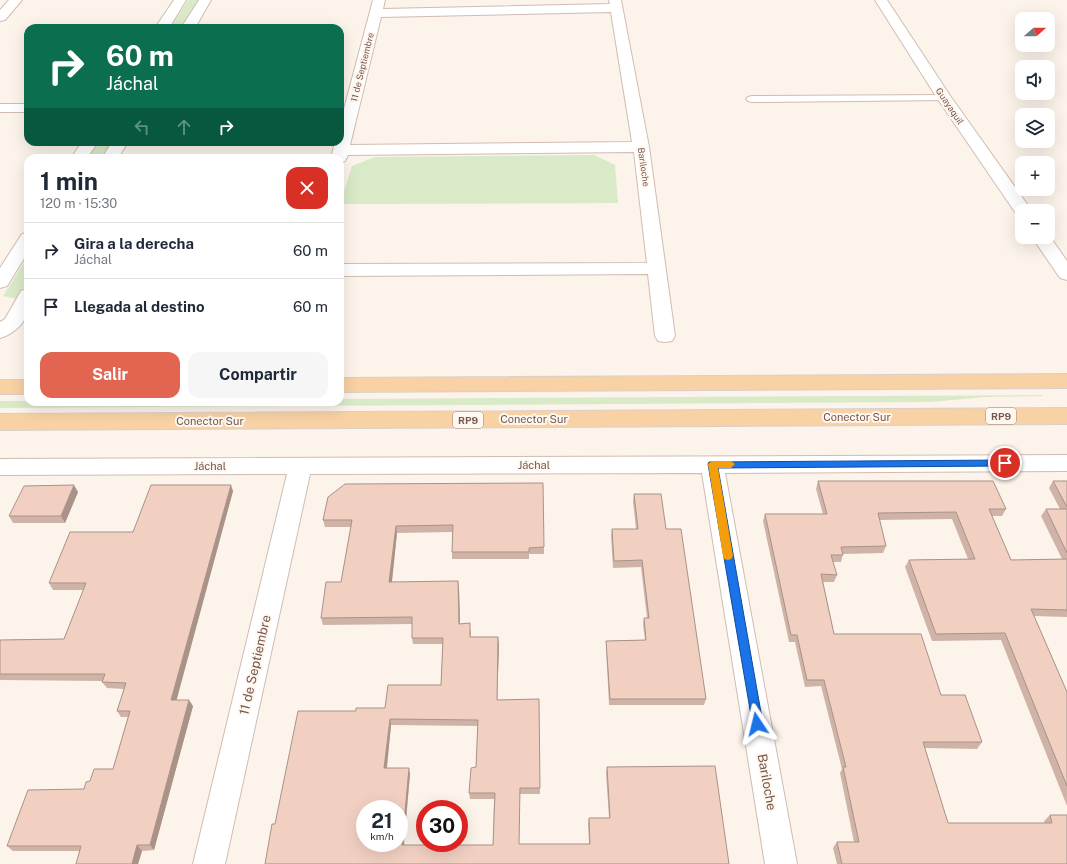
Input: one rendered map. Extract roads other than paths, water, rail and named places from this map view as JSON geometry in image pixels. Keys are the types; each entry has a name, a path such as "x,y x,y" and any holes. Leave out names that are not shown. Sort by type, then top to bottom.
{"main road":[{"path":"344,385 1067,381"},
{"path":"0,387 24,387"},
{"name":"Conector Sur","path":"0,422 1067,416"}],"street":[{"path":"0,17 16,0"},
{"path":"165,24 180,0"},
{"path":"190,24 205,0"},
{"name":"Guayaquil","path":"881,0 944,98 1018,204"},
{"path":"377,7 615,4"},
{"name":"Bariloche","path":"615,4 641,147 665,336"},
{"name":"11 de Septiembre","path":"344,138 377,7"},
{"path":"0,108 24,108"},
{"path":"340,154 641,147"},
{"path":"0,282 24,244"},
{"path":"1046,244 1067,274"},
{"path":"344,270 657,268"},
{"path":"0,332 12,323 24,302"},
{"name":"Jáchal","path":"0,467 1067,463"},
{"name":"Bariloche","path":"712,464 781,864"},
{"name":"11 de Septiembre","path":"209,864 300,466"}],"lane":[{"path":"752,99 944,98"}]}
